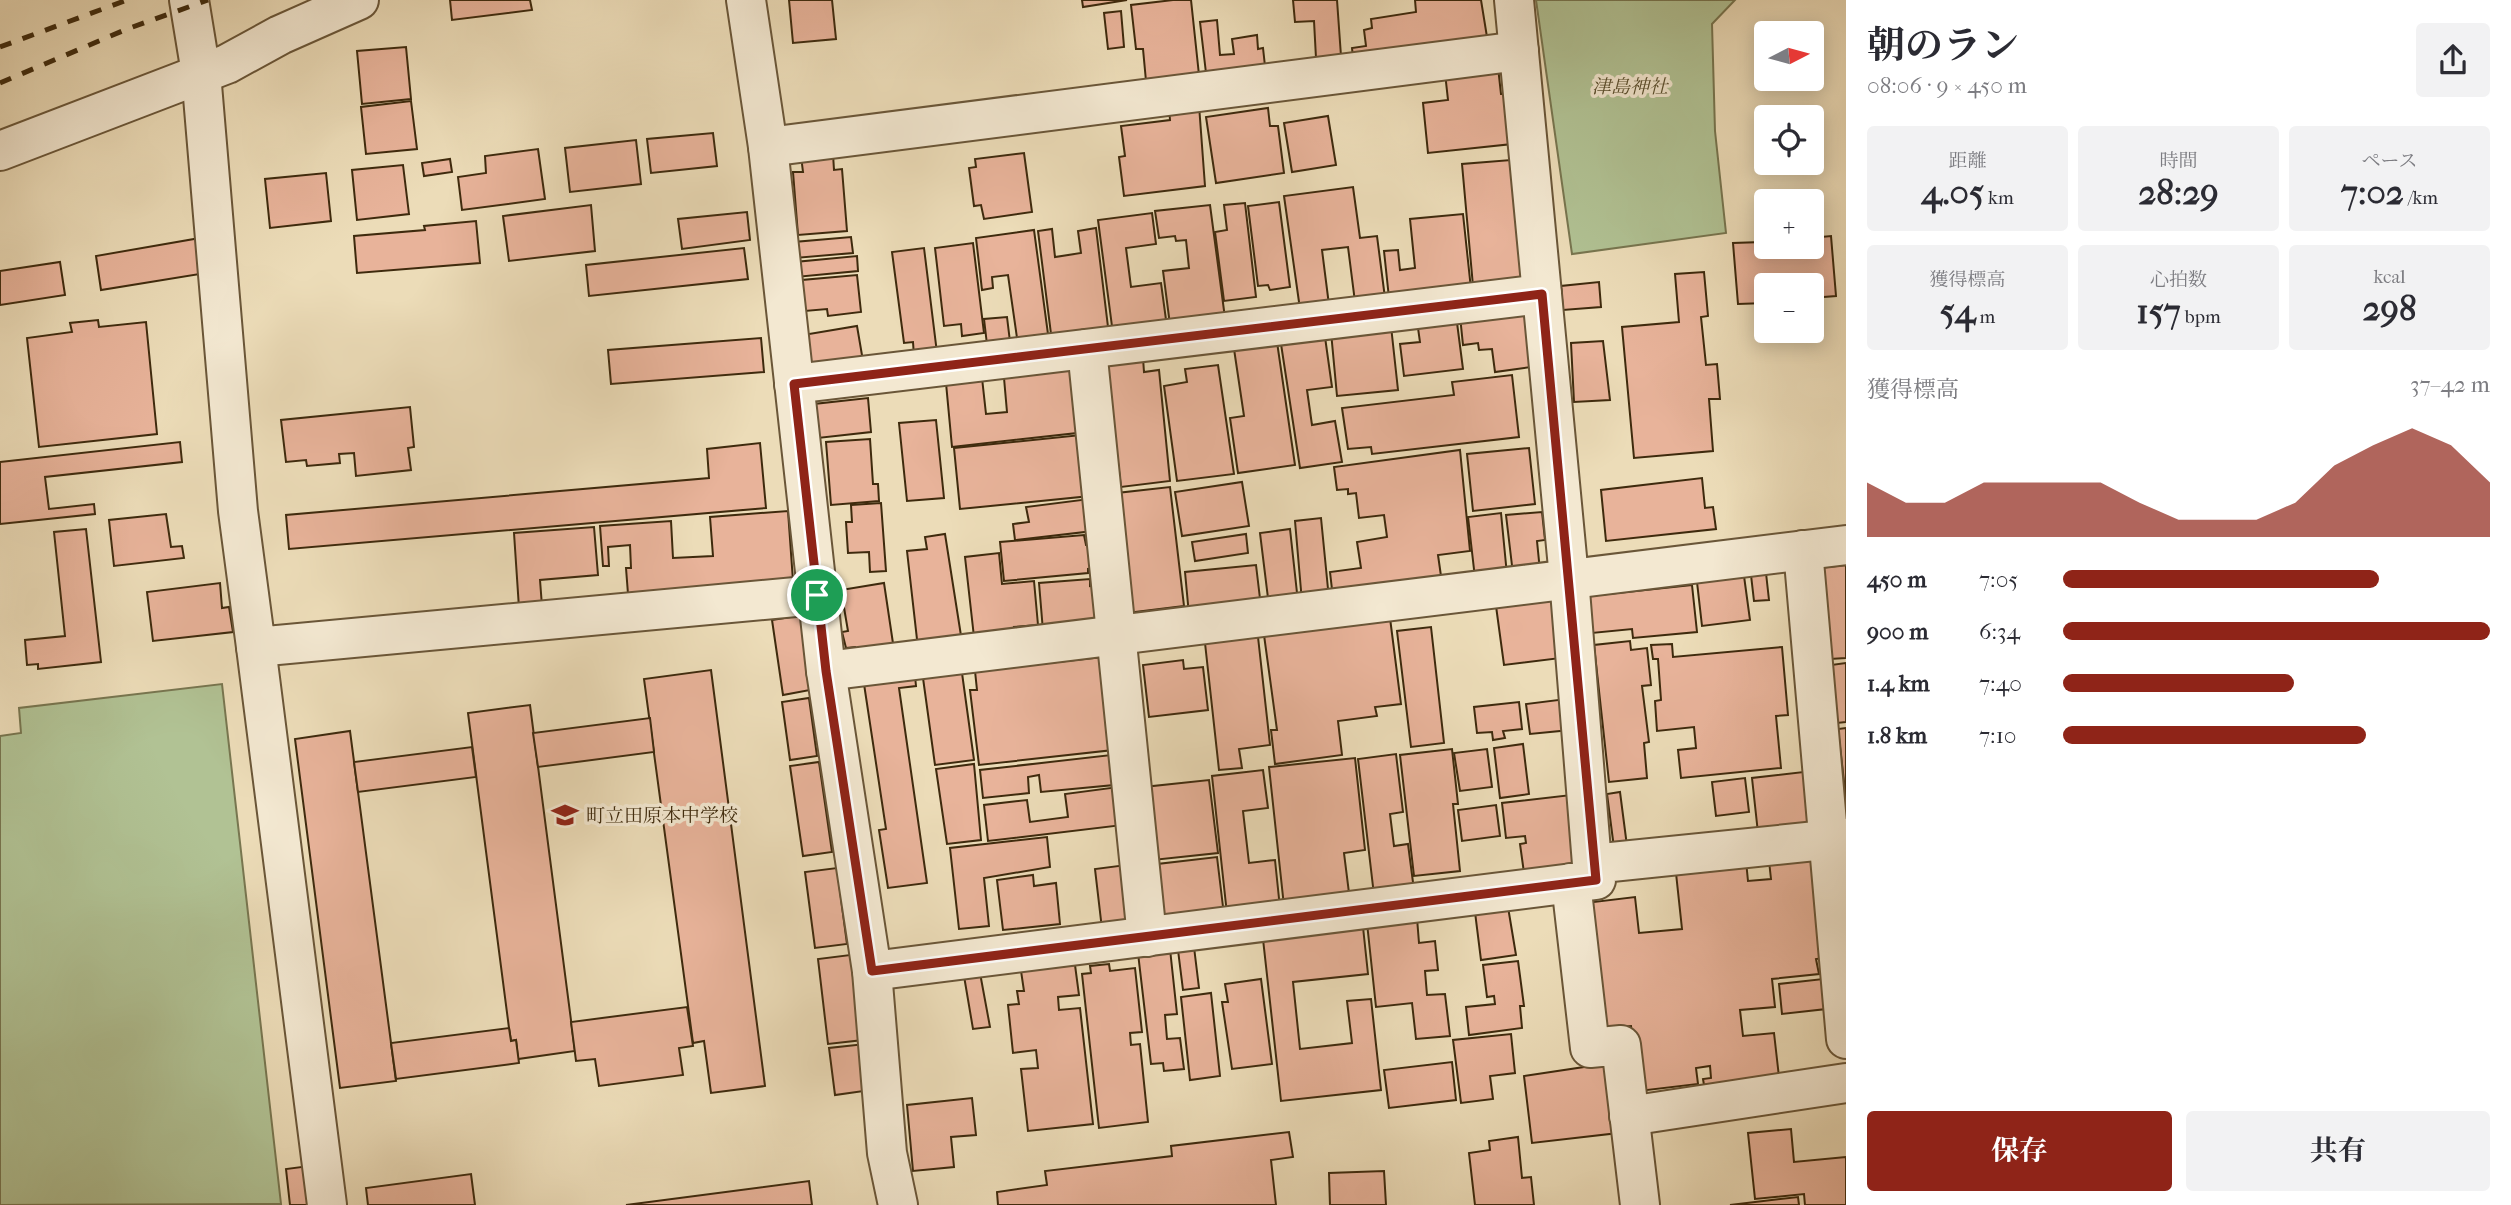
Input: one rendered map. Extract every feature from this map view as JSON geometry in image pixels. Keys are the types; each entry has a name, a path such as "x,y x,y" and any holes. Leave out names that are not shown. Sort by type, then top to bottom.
{"street":[{"path":"190,0 201,74 238,511 327,1205"},
{"path":"0,151 201,74 359,0"},
{"path":"746,0 768,147 826,671 872,971 885,1141 898,1205"},
{"path":"1514,0 1569,578 1590,1048 1621,1045 1640,1205"},
{"path":"768,147 1519,51"},
{"path":"794,384 1542,294"},
{"path":"1087,349 1147,937"},
{"path":"826,671 1846,545"},
{"path":"1803,550 1838,839 1846,1039"},
{"path":"256,647 817,595"},
{"path":"872,971 1147,937 1838,839"},
{"path":"1629,1116 1846,1083"}],"green space":[{"name":"津島神社","path":"1536,0 1735,0 1712,24 1715,131 1726,233 1572,254"},
{"path":"222,684 281,1204 0,1205 0,736 21,733 19,708"}],"building":[{"path":"450,0 530,0 532,10 452,20"},
{"path":"789,0 832,0 836,39 793,43"},
{"path":"1082,0 1127,0 1083,7"},
{"path":"1191,0 1199,75 1146,81 1143,49 1136,49 1131,5"},
{"path":"1293,0 1337,0 1341,56 1316,58 1314,21 1295,22"},
{"path":"1415,0 1481,0 1487,37 1353,57 1352,48 1366,46 1364,30 1372,28 1371,19 1416,12"},
{"path":"1121,11 1124,47 1108,49 1104,13"},
{"path":"1217,20 1220,55 1234,54 1232,39 1257,35 1258,49 1263,48 1265,66 1206,73 1200,22"},
{"path":"406,47 411,99 362,104 357,51"},
{"path":"1498,67 1501,94 1507,94 1512,144 1428,153 1423,103 1448,100 1445,73"},
{"path":"411,101 417,149 366,154 361,107"},
{"path":"1199,105 1205,186 1124,196 1119,157 1125,156 1121,126 1170,120 1169,108"},
{"path":"1268,108 1270,126 1278,126 1284,173 1216,183 1206,117"},
{"path":"1328,116 1336,165 1292,172 1284,123"},
{"path":"713,133 717,166 651,173 647,139"},
{"path":"636,140 641,184 570,192 565,148"},
{"path":"538,149 545,199 462,210 458,177 486,173 485,156"},
{"path":"1024,153 1032,212 984,219 981,205 974,206 969,168 976,167 975,159"},
{"path":"833,154 834,170 842,169 847,231 798,235 793,172 803,172 801,156"},
{"path":"450,159 452,172 424,176 422,163"},
{"path":"1511,160 1522,282 1473,286 1462,164"},
{"path":"403,165 409,214 357,220 352,170"},
{"path":"326,173 331,221 270,228 265,179"},
{"path":"1353,187 1360,238 1377,236 1385,298 1355,302 1348,247 1322,250 1329,305 1300,309 1284,196"},
{"path":"1279,202 1290,287 1270,290 1268,285 1258,286 1248,206"},
{"path":"1245,203 1256,297 1224,301 1215,232 1227,230 1224,205"},
{"path":"591,205 595,251 509,261 503,216"},
{"path":"1210,205 1225,318 1170,325 1163,271 1189,268 1186,240 1176,241 1175,236 1159,238 1155,211"},
{"path":"747,212 750,240 682,249 678,219"},
{"path":"1152,213 1156,244 1126,248 1131,287 1161,283 1167,327 1113,334 1098,220"},
{"path":"1463,214 1471,289 1389,298 1384,251 1398,250 1400,270 1415,268 1410,219"},
{"path":"476,221 480,263 357,273 354,236 425,230 424,226"},
{"path":"1096,228 1108,327 1051,334 1038,231 1052,229 1055,257 1081,253 1078,231"},
{"path":"1034,230 1048,334 1017,338 1008,275 992,277 993,288 982,290 976,238"},
{"path":"1831,236 1836,296 1824,297 1824,273 1754,273 1754,303 1738,304 1733,243 1754,242 1754,259 1824,259 1824,237"},
{"path":"851,237 853,253 795,258 794,242"},
{"path":"200,238 206,273 101,290 96,256"},
{"path":"973,243 984,333 962,336 961,324 944,326 935,248"},
{"path":"744,248 748,279 589,296 586,265"},
{"path":"924,248 937,353 914,356 913,342 904,343 892,252"},
{"path":"857,256 858,271 796,277 795,262"},
{"path":"60,262 65,295 0,305 0,271"},
{"path":"1704,272 1708,316 1701,317 1706,365 1717,364 1720,399 1709,399 1713,451 1634,458 1622,327 1679,322 1675,274"},
{"path":"857,275 861,312 828,316 827,309 805,311 802,280"},
{"path":"1599,282 1601,307 1563,310 1561,286"},
{"path":"1524,309 1531,367 1495,372 1492,349 1479,350 1478,343 1463,345 1460,316"},
{"path":"1456,315 1463,369 1404,376 1400,344 1420,342 1417,321"},
{"path":"1007,317 1011,350 988,353 984,319"},
{"path":"98,320 99,327 146,322 157,434 39,447 27,338 72,332 70,323"},
{"path":"857,326 863,361 810,370 803,335"},
{"path":"1391,326 1398,390 1337,396 1331,332"},
{"path":"1325,337 1332,387 1307,390 1312,425 1335,421 1342,462 1300,468 1281,344"},
{"path":"761,338 764,372 611,384 608,350"},
{"path":"1603,341 1610,400 1574,402 1571,343"},
{"path":"1277,342 1295,465 1238,473 1230,418 1244,416 1234,349"},
{"path":"1143,358 1144,372 1159,370 1170,481 1121,487 1109,389 1102,363"},
{"path":"1218,365 1234,474 1177,481 1164,386 1187,382 1185,369"},
{"path":"1070,370 1077,433 952,447 946,383 982,378 986,414 1007,412 1004,378"},
{"path":"1512,375 1519,437 1372,454 1371,447 1348,449 1342,408 1454,395 1452,382"},
{"path":"868,398 871,432 818,438 814,404"},
{"path":"410,407 414,447 408,448 411,470 356,476 354,453 339,454 340,463 307,466 306,460 286,462 281,420"},
{"path":"936,420 944,498 907,501 899,423"},
{"path":"1081,435 1090,496 960,509 954,448"},
{"path":"870,439 873,484 878,484 879,501 831,505 826,442"},
{"path":"180,442 182,462 45,477 49,509 94,504 95,514 0,524 0,462"},
{"path":"760,443 766,508 289,549 286,515 709,478 707,449"},
{"path":"1529,448 1535,504 1473,511 1467,454"},
{"path":"1460,450 1470,551 1438,555 1442,583 1333,598 1330,572 1361,568 1357,542 1387,537 1384,515 1359,518 1356,493 1348,494 1348,489 1337,490 1334,467"},
{"path":"1702,478 1705,508 1713,507 1716,529 1606,541 1601,490"},
{"path":"1242,482 1249,526 1182,536 1175,492"},
{"path":"1170,487 1184,606 1127,613 1117,493"},
{"path":"1089,499 1093,531 1015,540 1013,524 1029,522 1026,507"},
{"path":"881,503 886,571 870,572 869,552 848,553 846,522 852,522 851,505"},
{"path":"788,511 793,581 628,594 626,568 631,568 630,545 608,547 609,566 603,566 600,526 671,521 673,558 713,556 710,517"},
{"path":"1542,512 1545,540 1537,541 1540,571 1513,574 1506,515"},
{"path":"1501,513 1507,575 1475,578 1468,517"},
{"path":"166,514 171,547 182,546 184,558 114,566 109,520"},
{"path":"1321,518 1329,599 1302,602 1295,521"},
{"path":"594,527 598,575 540,580 542,606 519,608 514,533"},
{"path":"86,529 101,662 38,669 38,664 27,665 25,640 65,636 54,532"},
{"path":"1290,529 1298,602 1268,598 1260,533"},
{"path":"945,534 962,642 918,648 907,551 927,549 925,537"},
{"path":"1246,534 1248,553 1195,561 1192,542"},
{"path":"1084,535 1086,545 1095,544 1097,568 1088,569 1088,573 1004,581 1000,542"},
{"path":"999,553 1002,584 1034,581 1038,625 1014,627 1015,633 974,637 965,557"},
{"path":"1256,565 1261,607 1189,615 1185,572"},
{"path":"1846,565 1846,658 1830,659 1819,568"},
{"path":"1766,573 1769,600 1754,601 1751,575"},
{"path":"1744,576 1750,620 1702,626 1697,582"},
{"path":"1090,579 1090,586 1096,585 1100,626 1043,631 1039,583"},
{"path":"220,583 222,608 229,607 233,632 153,641 147,592"},
{"path":"884,583 894,650 856,656 855,647 846,648 842,632 848,631 841,590"},
{"path":"1692,585 1697,632 1633,638 1632,629 1592,633 1589,596"},
{"path":"1554,599 1561,658 1504,665 1496,606"},
{"path":"803,615 810,690 783,695 772,620"},
{"path":"1390,618 1401,704 1375,707 1377,716 1338,721 1342,755 1275,764 1271,730 1277,730 1264,635"},
{"path":"1431,627 1444,743 1411,747 1397,631"},
{"path":"1258,637 1270,745 1239,749 1242,768 1219,770 1205,643"},
{"path":"1630,641 1631,650 1647,648 1651,685 1642,686 1649,742 1644,743 1647,778 1609,782 1594,645"},
{"path":"1672,644 1673,657 1782,647 1788,715 1776,716 1781,768 1681,778 1678,750 1696,748 1694,727 1657,731 1655,701 1661,700 1658,659 1653,659 1651,645"},
{"path":"1103,657 1113,750 979,765 970,690 977,690 975,671"},
{"path":"1183,660 1184,669 1203,667 1208,710 1149,717 1143,665"},
{"path":"1846,663 1846,722 1837,723 1831,665"},
{"path":"711,670 765,1086 711,1093 704,1041 693,1043 644,679"},
{"path":"962,673 974,760 935,765 923,678"},
{"path":"915,676 916,686 899,688 927,883 888,888 879,830 886,829 864,684"},
{"path":"809,698 817,756 790,760 782,702"},
{"path":"1566,699 1570,730 1530,734 1526,704"},
{"path":"1519,702 1522,729 1503,731 1505,738 1493,740 1492,732 1477,733 1474,707"},
{"path":"530,705 575,1051 518,1059 516,1040 511,1041 509,1028 468,713"},
{"path":"650,718 654,752 538,767 533,733"},
{"path":"1846,728 1846,799 1838,729"},
{"path":"350,731 396,1081 340,1088 295,739"},
{"path":"1523,744 1529,794 1500,798 1494,748"},
{"path":"472,747 476,777 358,792 354,762"},
{"path":"1452,749 1458,804 1453,804 1460,871 1414,876 1400,755"},
{"path":"1487,749 1492,787 1460,791 1454,753"},
{"path":"1396,754 1403,812 1390,814 1394,846 1408,844 1414,890 1374,895 1358,759"},
{"path":"1111,755 1114,785 1041,792 1039,775 1028,777 1029,793 983,798 980,770"},
{"path":"1355,758 1365,850 1344,853 1349,893 1284,906 1269,767"},
{"path":"819,762 832,852 803,856 790,766"},
{"path":"974,764 981,840 947,844 936,769"},
{"path":"1263,770 1268,808 1243,811 1249,863 1275,860 1280,908 1227,914 1212,776"},
{"path":"1812,771 1818,826 1758,833 1752,778"},
{"path":"1745,778 1749,812 1716,816 1712,782"},
{"path":"1209,780 1218,853 1153,860 1144,787"},
{"path":"1118,787 1123,825 988,841 984,805 1027,800 1030,822 1068,817 1065,794"},
{"path":"1620,792 1627,846 1614,848 1607,794"},
{"path":"1571,795 1579,868 1524,873 1520,844 1526,843 1525,836 1506,838 1502,803"},
{"path":"1496,805 1500,836 1462,841 1458,810"},
{"path":"1047,837 1050,867 984,878 989,926 959,929 950,848"},
{"path":"1818,856 1824,958 1816,959 1819,974 1772,979 1775,1007 1740,1010 1743,1036 1774,1033 1779,1077 1704,1085 1703,1079 1711,1078 1710,1066 1696,1068 1698,1084 1639,1091 1631,1026 1600,1029 1585,903 1635,897 1639,933 1682,929 1676,873 1746,861 1748,881 1771,879 1769,861"},
{"path":"1217,857 1224,915 1156,922 1149,865"},
{"path":"1126,865 1133,925 1102,929 1095,869"},
{"path":"837,868 847,944 815,948 805,872"},
{"path":"1033,875 1034,886 1056,883 1060,924 1003,930 997,880"},
{"path":"1508,907 1516,955 1481,960 1475,912"},
{"path":"1417,918 1419,943 1435,941 1438,970 1425,971 1427,995 1445,994 1450,1036 1416,1039 1412,1003 1376,1007 1367,923"},
{"path":"1363,927 1368,974 1293,982 1300,1049 1352,1043 1347,1001 1371,999 1381,1090 1281,1101 1263,939"},
{"path":"1194,947 1199,988 1183,990 1178,950"},
{"path":"1170,949 1177,1014 1165,1015 1167,1039 1180,1038 1184,1069 1164,1071 1163,1063 1151,1064 1138,953"},
{"path":"858,954 863,1040 828,1044 818,959"},
{"path":"1518,961 1524,1006 1520,1006 1522,1028 1469,1035 1466,1007 1495,1004 1494,996 1487,997 1483,965"},
{"path":"1109,964 1110,971 1135,968 1142,1032 1130,1033 1131,1045 1140,1044 1148,1122 1099,1128 1082,974 1091,973 1090,966"},
{"path":"1075,965 1079,995 1058,997 1059,1010 1080,1008 1093,1124 1028,1131 1021,1069 1038,1068 1036,1050 1013,1053 1008,1005 1019,1004 1017,991 1024,991 1021,971"},
{"path":"980,973 990,1027 973,1029 964,976"},
{"path":"1261,979 1272,1064 1232,1069 1222,1002 1228,1002 1225,984"},
{"path":"1823,979 1826,1009 1782,1014 1779,984"},
{"path":"1211,993 1220,1076 1190,1080 1181,997"},
{"path":"687,1007 693,1046 679,1048 683,1075 599,1086 595,1059 576,1061 571,1022"},
{"path":"509,1028 511,1041 516,1040 519,1063 396,1079 391,1043"},
{"path":"1511,1034 1515,1073 1490,1076 1493,1099 1461,1103 1453,1040"},
{"path":"865,1044 871,1090 835,1095 829,1048"},
{"path":"1452,1062 1456,1100 1389,1108 1384,1070"},
{"path":"1611,1063 1618,1133 1532,1143 1524,1076"},
{"path":"972,1098 976,1135 951,1137 954,1167 913,1171 907,1105"},
{"path":"1791,1129 1794,1162 1846,1157 1846,1205 1805,1205 1804,1194 1755,1199 1748,1133"},
{"path":"1289,1132 1293,1157 1271,1160 1276,1205 998,1205 997,1192 1047,1185 1045,1171 1172,1156 1171,1146"},
{"path":"1518,1137 1522,1178 1531,1177 1534,1205 1475,1205 1469,1153 1490,1150 1489,1141"},
{"path":"309,1166 314,1205 290,1205 286,1169"},
{"path":"1384,1171 1386,1205 1330,1205 1329,1173"},
{"path":"471,1174 475,1205 368,1205 366,1188"},
{"path":"809,1181 812,1205 626,1205"},
{"path":"1798,1197 1799,1205 1730,1205"}],"railway":[{"path":"0,47 127,0"},
{"path":"0,83 127,29 208,0"}],"place":[{"name":"町立田原本中学校","path":"565,815"}],"route":[{"path":"1542,294 1592,864 1596,880 872,971 817,595 794,384 1542,294"}]}
